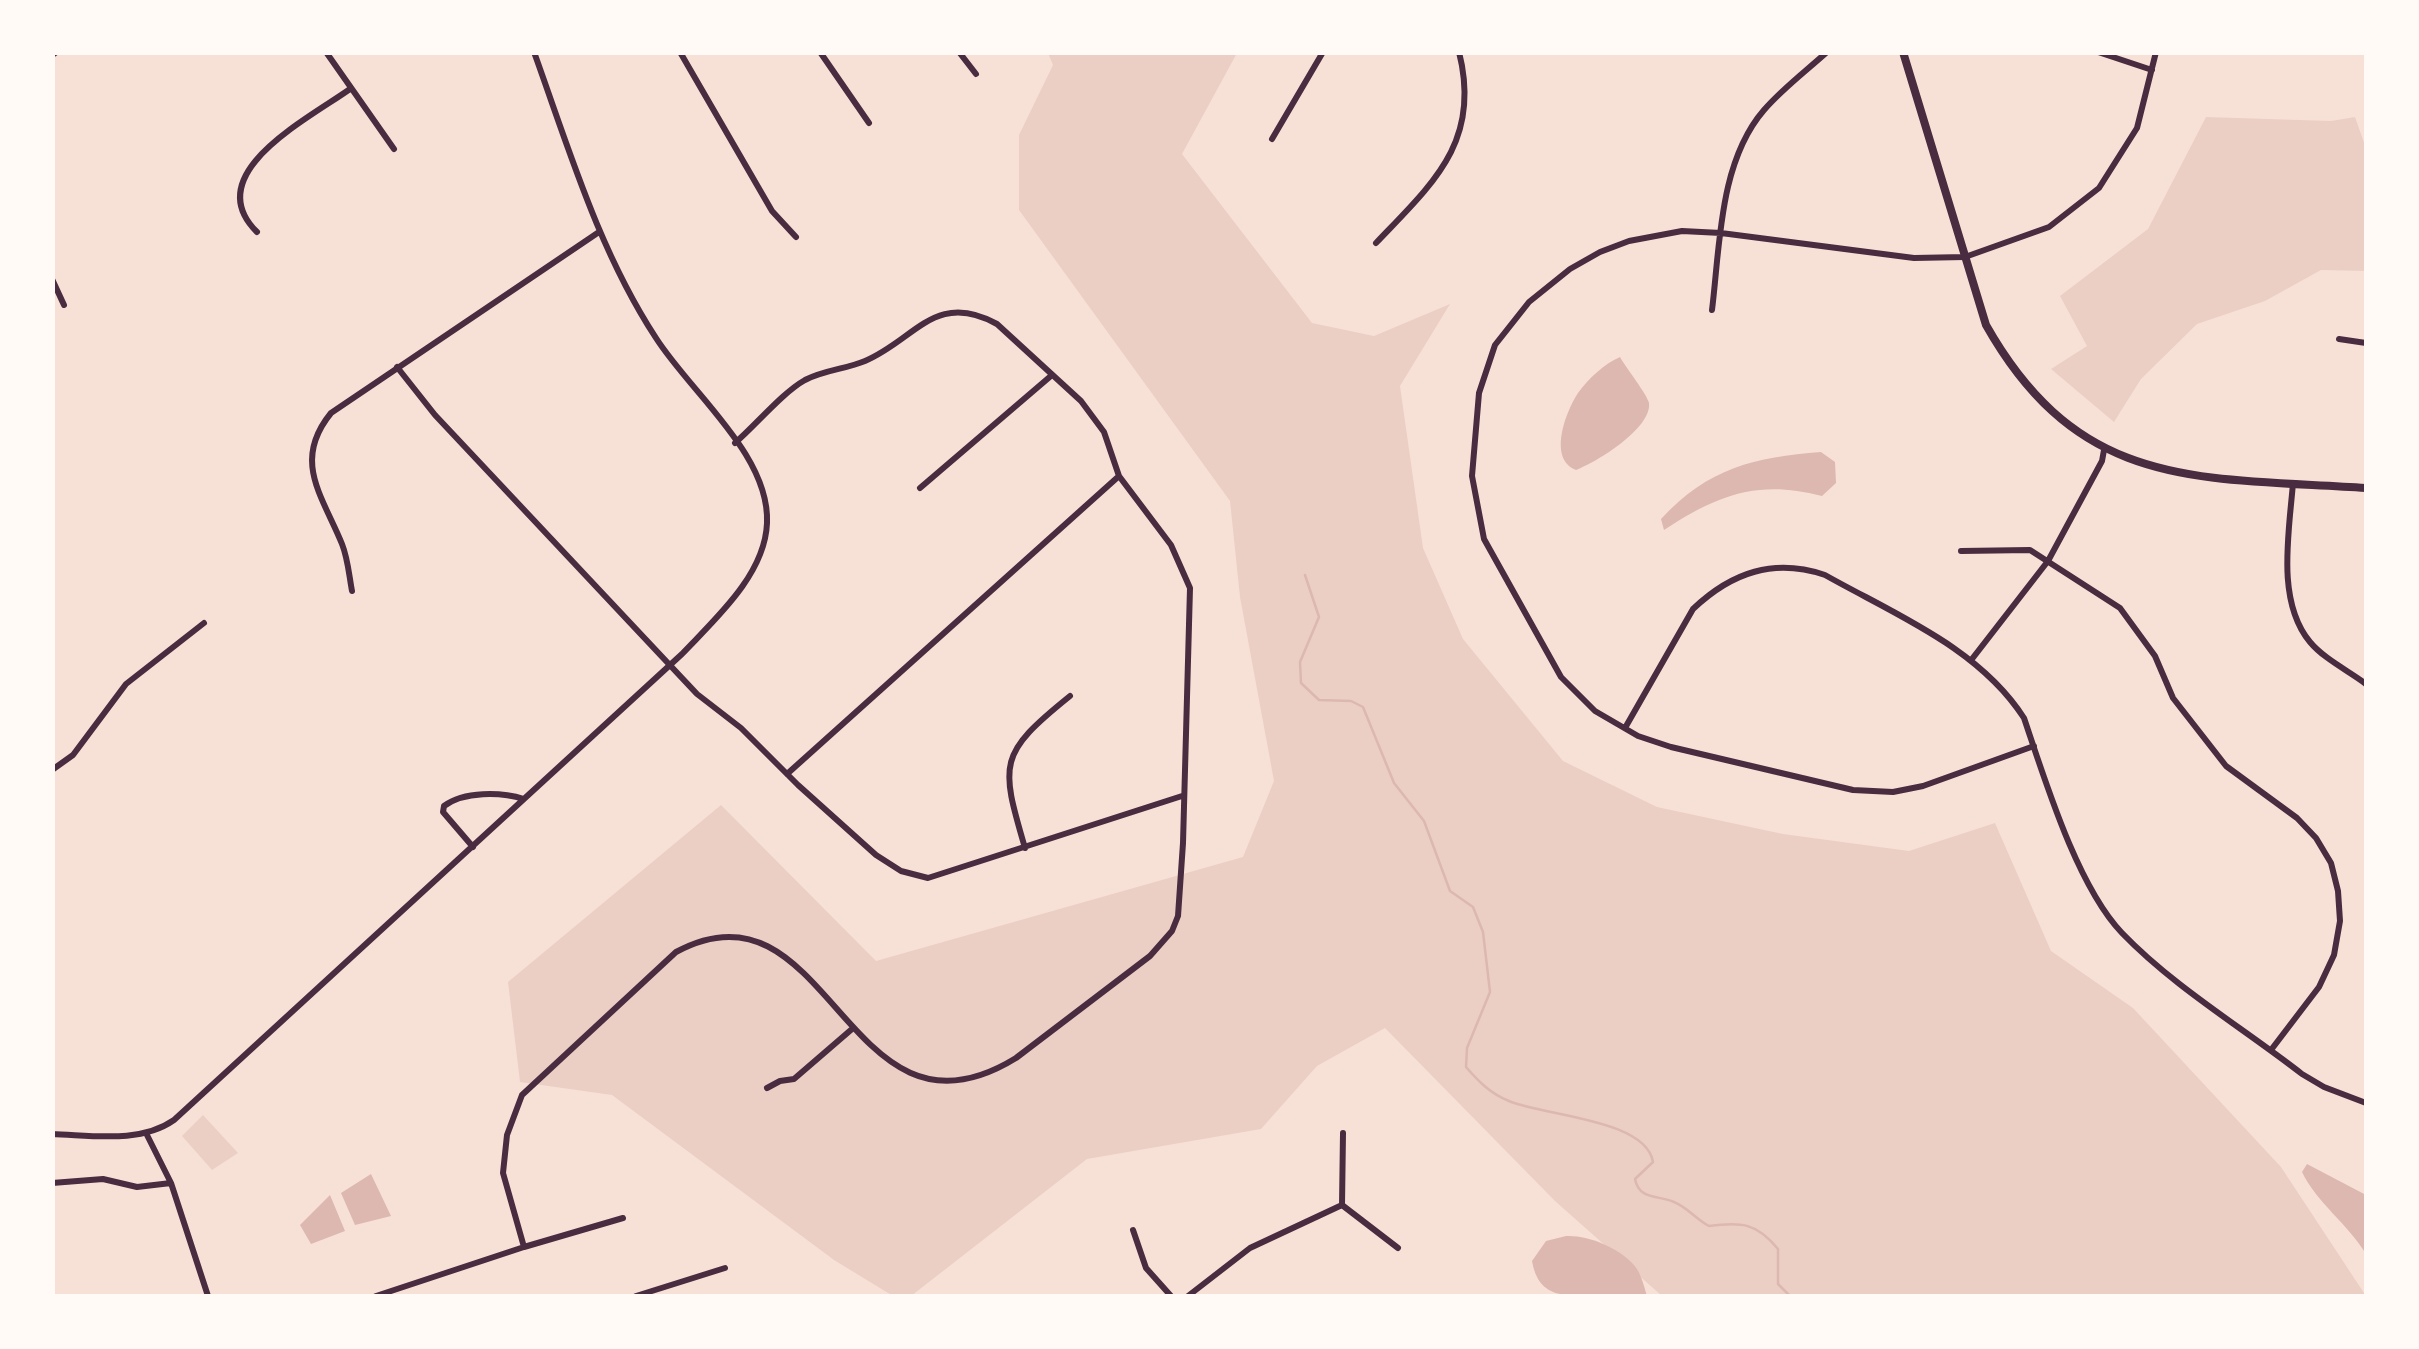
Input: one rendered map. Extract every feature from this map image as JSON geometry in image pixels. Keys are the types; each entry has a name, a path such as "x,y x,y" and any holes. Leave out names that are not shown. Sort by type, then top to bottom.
{"street":[{"path":"326,52 394,149"},
{"path":"52,1134 146,1133 165,1126 204,1096 670,665 716,619 744,583 763,546 767,511 756,469 655,338 599,232 534,52"},
{"path":"680,52 772,211 796,237"},
{"path":"820,52 869,123"},
{"path":"959,52 976,74"},
{"path":"1272,139 1323,52"},
{"path":"1376,244 1446,167 1456,146 1464,117 1465,84 1459,52"},
{"path":"1712,310 1721,233 1742,145 1752,126 1776,98 1827,52"},
{"path":"1903,52 1986,324 2007,362 2054,415 2104,450 2173,474 2366,488"},
{"path":"2098,52 2152,70"},
{"path":"2034,746 1923,786 1893,792 1853,790 1671,748 1595,711 1561,677 1484,539 1472,476 1479,393 1495,345 1529,302 1570,269 1600,252 1657,234 1721,233 1914,258 1965,258 2049,228 2099,188 2137,128 2156,52"},
{"path":"257,232 240,208 238,194 246,171 267,150 350,89"},
{"path":"352,591 344,549 313,475 311,450 317,430 331,413 599,232"},
{"path":"52,279 64,305"},
{"path":"524,1247 503,1174 507,1135 522,1095 676,952 699,939 739,935 771,946 798,966 852,1029 884,1058 919,1076 958,1081 995,1071 1150,956 1172,931 1180,895 1183,843 1190,588 1171,545 1119,476 1104,432 1081,401 997,324 982,316 940,314 867,360 804,381 735,443"},
{"path":"2339,339 2366,343"},
{"path":"397,367 435,415 697,694 742,728 786,774 876,855 901,871 928,878 1182,796"},
{"path":"920,488 1052,375"},
{"path":"1972,660 2048,560 2102,461 2104,450"},
{"path":"786,774 1119,476"},
{"path":"2292,483 2288,549 2296,621 2312,645 2366,684"},
{"path":"1961,552 2030,550 2120,608 2140,630 2174,698 2226,766 2297,818 2316,838 2330,862 2338,891 2340,922 2334,955 2319,987 2271,1050"},
{"path":"1624,728 1693,608 1726,581 1768,568 1807,569 1825,575 1972,660 2012,699 2024,718 2091,889 2120,930 2157,964 2324,1088 2366,1103"},
{"path":"52,770 73,755 126,684 204,623"},
{"path":"1024,848 1008,791 1008,769 1016,749 1033,726 1070,696"},
{"path":"473,847 443,812 444,806 465,797 511,795 525,800"},
{"path":"767,1088 780,1081 794,1080 852,1029"},
{"path":"146,1133 171,1183 208,1296"},
{"path":"1342,1205 1343,1133"},
{"path":"52,1182 103,1179 137,1187 171,1183"},
{"path":"1342,1205 1398,1248"},
{"path":"1188,1296 1250,1248 1342,1205"},
{"path":"376,1296 622,1218"},
{"path":"1133,1230 1146,1268 1171,1296"},
{"path":"636,1296 725,1268"}],"shaded area":[{"path":"1048,53 1237,53 1182,154 1312,323 1374,336 1450,304 1400,386 1423,548 1463,639 1563,761 1657,807 1783,834 1909,851 1995,823 2051,951 2133,1008 2281,1167 2366,1296 1662,1296 1555,1201 1385,1028 1317,1066 1261,1129 1087,1159 911,1296 893,1296 834,1260 612,1095 520,1082 508,982 721,805 876,961 1243,857 1274,781 1240,597 1230,501 1019,210 1019,135 1053,65"},
{"path":"2206,117 2331,121 2355,117 2366,148 2366,271 2321,270 2265,301 2197,324 2141,379 2114,422 2051,369 2087,346 2060,296 2148,229"},
{"path":"1620,357 1649,403 1648,413 1621,443 1576,470 1563,456 1561,446 1568,412 1587,382"},
{"path":"1821,452 1835,462 1836,483 1822,496 1778,489 1739,493 1720,499 1664,530 1661,519 1715,477 1775,457"},
{"path":"203,1115 238,1153 212,1170 182,1136"},
{"path":"2307,1164 2366,1195 2366,1254 2308,1183 2302,1172"},
{"path":"371,1174 391,1216 355,1225 341,1193"},
{"path":"330,1195 345,1231 311,1244 300,1225"},
{"path":"1566,1236 1594,1240 1620,1253 1636,1268 1647,1296 1566,1295 1548,1289 1541,1283 1532,1261 1546,1241"}],"waterway":[{"path":"1305,575 1319,617 1300,662 1301,683 1319,700 1351,701 1363,707 1394,783 1424,821 1450,891 1473,907 1483,932 1490,992 1467,1048 1466,1067 1486,1087 1509,1101 1592,1121 1632,1136 1646,1148 1653,1162 1635,1179 1637,1186 1650,1196 1679,1204 1709,1226 1739,1224 1762,1233 1778,1249 1778,1284 1790,1296"}]}
